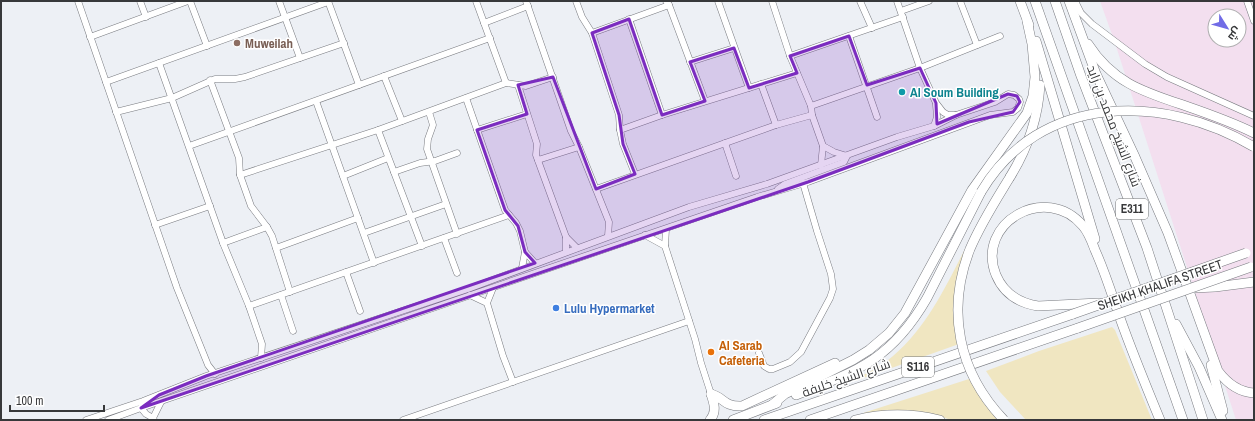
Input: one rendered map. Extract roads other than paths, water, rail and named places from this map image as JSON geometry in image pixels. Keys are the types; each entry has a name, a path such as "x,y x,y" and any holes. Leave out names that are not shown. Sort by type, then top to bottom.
{"highway":[{"path":"1020,1 1045,69 1101,264"},
{"name":"E311","path":"1035,1 1183,420"},
{"name":"شارع الشيخ محمد بن زايد","path":"1055,1 1081,76 1147,248 1203,420"},
{"path":"1068,1 1096,74 1135,157 1168,234 1218,371 1224,379 1240,390 1254,393"},
{"path":"773,404 782,396 853,360 876,345 900,320 972,190 1027,113 1033,96 1035,77 1032,44 1027,21"},
{"path":"1004,420 995,411 982,392 967,362 959,332 958,306 961,279 971,248 980,228 1019,163 1028,143 1036,117 1040,85 1039,69 1032,32"},
{"path":"1081,34 1109,70 1133,87 1222,119 1254,133"},
{"path":"733,420 855,371 878,357 890,347 901,336 919,311 981,192 1002,163 1029,139 1061,122 1094,113 1125,111 1173,115 1211,126 1235,136 1254,147"},
{"path":"1072,309 1047,307 1019,301 1004,289 999,282 993,264 994,246 1002,228 1014,216 1030,208 1048,207 1058,209 1076,219 1083,226 1101,264 1160,420"},
{"name":"SHEIKH KHALIFA STREET","path":"1072,309 1104,303 1250,252"},
{"name":"SHEIKH KHALIFA STREET","path":"810,420 1252,267"},
{"path":"711,394 730,405 742,406 844,359 862,349 883,330 914,289 922,282"},
{"path":"1193,288 1254,282"},
{"path":"1167,308 1199,367 1222,420"},
{"name":"شارع الشيخ خليفة","path":"764,420 1072,309"},
{"path":"1198,316 1226,420"},
{"path":"710,420 714,416 715,409 711,394"},
{"path":"855,420 893,415 915,416 940,420"}],"street":[{"path":"78,1 177,288 208,365 215,374"},
{"path":"140,1 146,17"},
{"path":"90,37 189,1 207,46"},
{"path":"279,1 300,58"},
{"path":"106,82 285,18 328,1 359,85"},
{"path":"476,1 506,83"},
{"path":"576,1 582,17 592,33 620,115 620,130 623,144 634,174"},
{"path":"718,1 748,88"},
{"path":"772,1 790,56 811,106 812,116 823,146 821,165"},
{"path":"860,1 872,28"},
{"path":"897,1 920,68 936,103 945,114 956,115"},
{"path":"901,10 930,1"},
{"path":"960,1 977,45"},
{"path":"1075,1 1081,12 1092,24 1145,64 1167,77 1254,116"},
{"path":"1247,1 1254,21"},
{"path":"592,33 667,3 706,102"},
{"path":"484,23 527,4 572,131 609,222 608,236"},
{"path":"790,56 903,17"},
{"path":"629,19 662,115"},
{"path":"849,36 877,117"},
{"path":"811,106 867,85 920,68 1000,36"},
{"path":"189,146 490,38"},
{"path":"116,112 172,98 210,80 220,78 240,78 344,43"},
{"path":"690,62 734,48"},
{"path":"159,62 223,243 249,306 262,344 261,358"},
{"path":"620,130 662,115 797,73"},
{"path":"384,76 402,121"},
{"path":"240,175 378,130 506,83 526,86 553,77"},
{"path":"210,80 239,158 240,175 251,206 267,226 272,236 290,292"},
{"path":"761,84 776,125"},
{"path":"518,85 536,144 536,156 566,237 566,252"},
{"path":"86,420 159,395 206,376 468,289 689,207 767,184 897,137 934,126 956,115 995,102 1008,94 1017,96 1020,102 1018,108 1014,112 996,113 969,122 803,183 777,190 645,235 108,420"},
{"path":"466,98 506,210 518,226 525,252 522,268"},
{"path":"316,101 374,263"},
{"path":"934,126 937,117 936,103"},
{"path":"429,112 433,123 427,142 427,149 457,234"},
{"path":"477,130 527,114"},
{"path":"596,189 634,174 776,125 812,116"},
{"path":"378,130 422,246"},
{"path":"726,143 736,176"},
{"path":"823,146 834,152 847,156"},
{"path":"538,160 579,147"},
{"path":"394,172 420,163 432,162 457,154"},
{"path":"777,190 785,184 842,163 847,156"},
{"path":"342,176 388,158"},
{"path":"759,353 764,366 769,370 785,365 794,359 803,348 832,294 833,278 803,183"},
{"path":"364,233 446,204"},
{"path":"155,225 210,206"},
{"path":"249,306 509,215"},
{"path":"276,248 358,218"},
{"path":"609,222 620,232"},
{"path":"223,243 267,226"},
{"path":"666,229 665,246 711,394"},
{"path":"645,235 665,246"},
{"path":"566,237 577,248"},
{"path":"444,238 457,273"},
{"path":"525,252 535,263"},
{"path":"346,272 360,311"},
{"path":"493,288 487,303 503,356 513,382"},
{"path":"280,295 293,331"},
{"path":"470,295 487,303"},
{"path":"403,420 689,321"},
{"path":"262,344 274,354"},
{"path":"206,376 208,365"},
{"path":"140,408 145,403 159,395"},
{"path":"140,408 154,419 161,402"}],"place":[{"name":"Muweilah","path":"237,43"},
{"name":"Al Soum Building","path":"902,92"},
{"name":"Lulu Hypermarket","path":"556,308"},
{"name":"Al Sarab Cafeteria","path":"711,352"}]}
